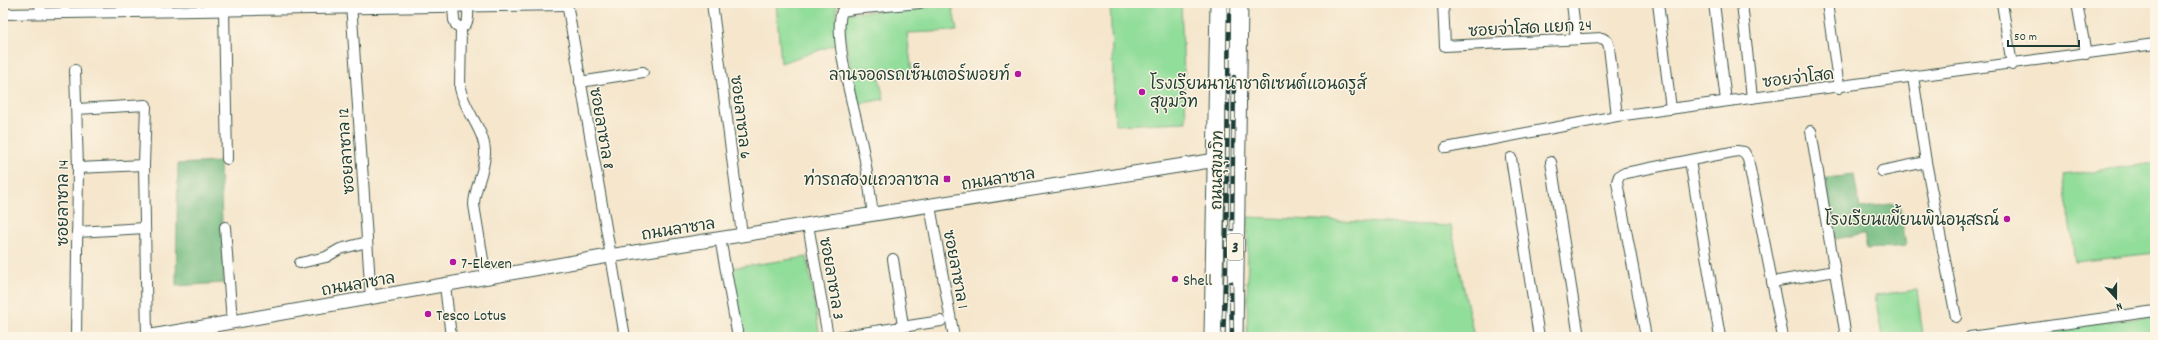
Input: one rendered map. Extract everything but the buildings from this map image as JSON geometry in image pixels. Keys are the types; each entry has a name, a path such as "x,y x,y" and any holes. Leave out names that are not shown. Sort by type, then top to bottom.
{"highway":[{"name":"ถนนสุขุมวิท","path":"1213,337 1218,3"},
{"name":"ถนนสุขุมวิท","path":"1234,337 1239,3"},
{"path":"1216,160 1236,157"}],"street":[{"name":"ซอยลาซาล 6","path":"712,3 742,235"},
{"path":"873,215 862,149 840,41 840,16 842,11 853,9 920,3"},
{"name":"ซอยจ่าโสด แยก 24","path":"1443,3 1445,46 1602,38 1607,41 1617,116"},
{"path":"1572,3 1576,39"},
{"path":"1658,3 1671,109"},
{"path":"1714,3 1726,101"},
{"path":"1742,3 1752,98"},
{"path":"1827,3 1839,88"},
{"path":"2002,3 2012,65"},
{"path":"2077,3 2086,54"},
{"name":"ซอยลาซาล 8","path":"3,14 40,8 220,8 351,5 453,7 480,5 567,4 625,337"},
{"name":"ซอยลาซาล 12","path":"351,5 372,298"},
{"path":"461,28 466,25 468,20 468,6"},
{"path":"453,7 454,20 456,25 461,28"},
{"path":"220,8 227,159"},
{"path":"461,28 462,97 481,136 485,150 485,161 474,195 474,206 486,278"},
{"name":"ซอยจ่าโสด","path":"1446,148 1617,116 2012,65 2155,44"},
{"name":"ซอยลาซาล 14","path":"74,70 77,109 78,168 76,337"},
{"path":"580,82 643,72"},
{"path":"1913,77 1926,162 1956,317"},
{"path":"77,109 146,105 144,165 147,337"},
{"path":"1811,131 1846,337"},
{"path":"1646,337 1617,182 1619,176 1625,173 1737,151 1744,152 1748,159 1782,337"},
{"path":"1511,158 1539,337"},
{"name":"ถนนลาซาล","path":"147,337 610,256 1216,160"},
{"path":"1690,161 1720,337"},
{"path":"1551,162 1579,337"},
{"path":"1882,171 1926,162"},
{"path":"78,168 144,165"},
{"name":"ซอยลาซาล 1","path":"930,206 954,337"},
{"name":"ซอยลาซาล 3","path":"808,225 828,337"},
{"path":"225,227 232,322"},
{"path":"78,232 145,228"},
{"path":"720,238 738,337"},
{"path":"300,262 326,258 340,249 367,242"},
{"path":"893,259 904,326"},
{"path":"1772,282 1835,271"},
{"path":"445,285 451,337"},
{"path":"1970,337 2155,311"},
{"name":"ซอยลาซาล 3","path":"837,337 941,320"}],"green space":[{"path":"776,3 852,3 836,5 838,44 781,63"},
{"path":"1110,3 1181,3 1186,122 1115,125"},
{"path":"952,5 957,31 907,33 912,73 879,78 884,99 858,104 846,42 844,16 849,13"},
{"path":"220,162 224,283 176,286 178,164"},
{"path":"2155,163 2155,253 2075,262 2063,175"},
{"path":"1854,175 1860,208 1899,203 1906,246 1867,249 1864,234 1835,239 1826,178"},
{"path":"1248,217 1451,226 1474,337 1247,337"},
{"path":"807,257 820,337 745,337 731,268"},
{"path":"1917,290 1923,335 1882,337 1875,295"},
{"path":"2155,316 2155,337 1992,337"}],"railway":[{"path":"1223,337 1226,270 1229,3"},
{"path":"1232,229 1234,77"},
{"path":"1231,283 1232,337"}],"place":[{"name":"ลานจอดรถเซ็นเตอร์พอยท์","path":"1018,74"},
{"name":"โรงเรียนนานาชาติเซนต์แอนดรูส์ สุขุมวิท","path":"1142,92"},
{"name":"ท่ารถสองแถวลาซาล","path":"947,179"},
{"name":"โรงเรียนเพี้ยนพินอนุสรณ์","path":"2007,219"},
{"name":"7-Eleven","path":"453,262"},
{"name":"Shell","path":"1175,279"},
{"name":"Tesco Lotus","path":"428,314"}]}
